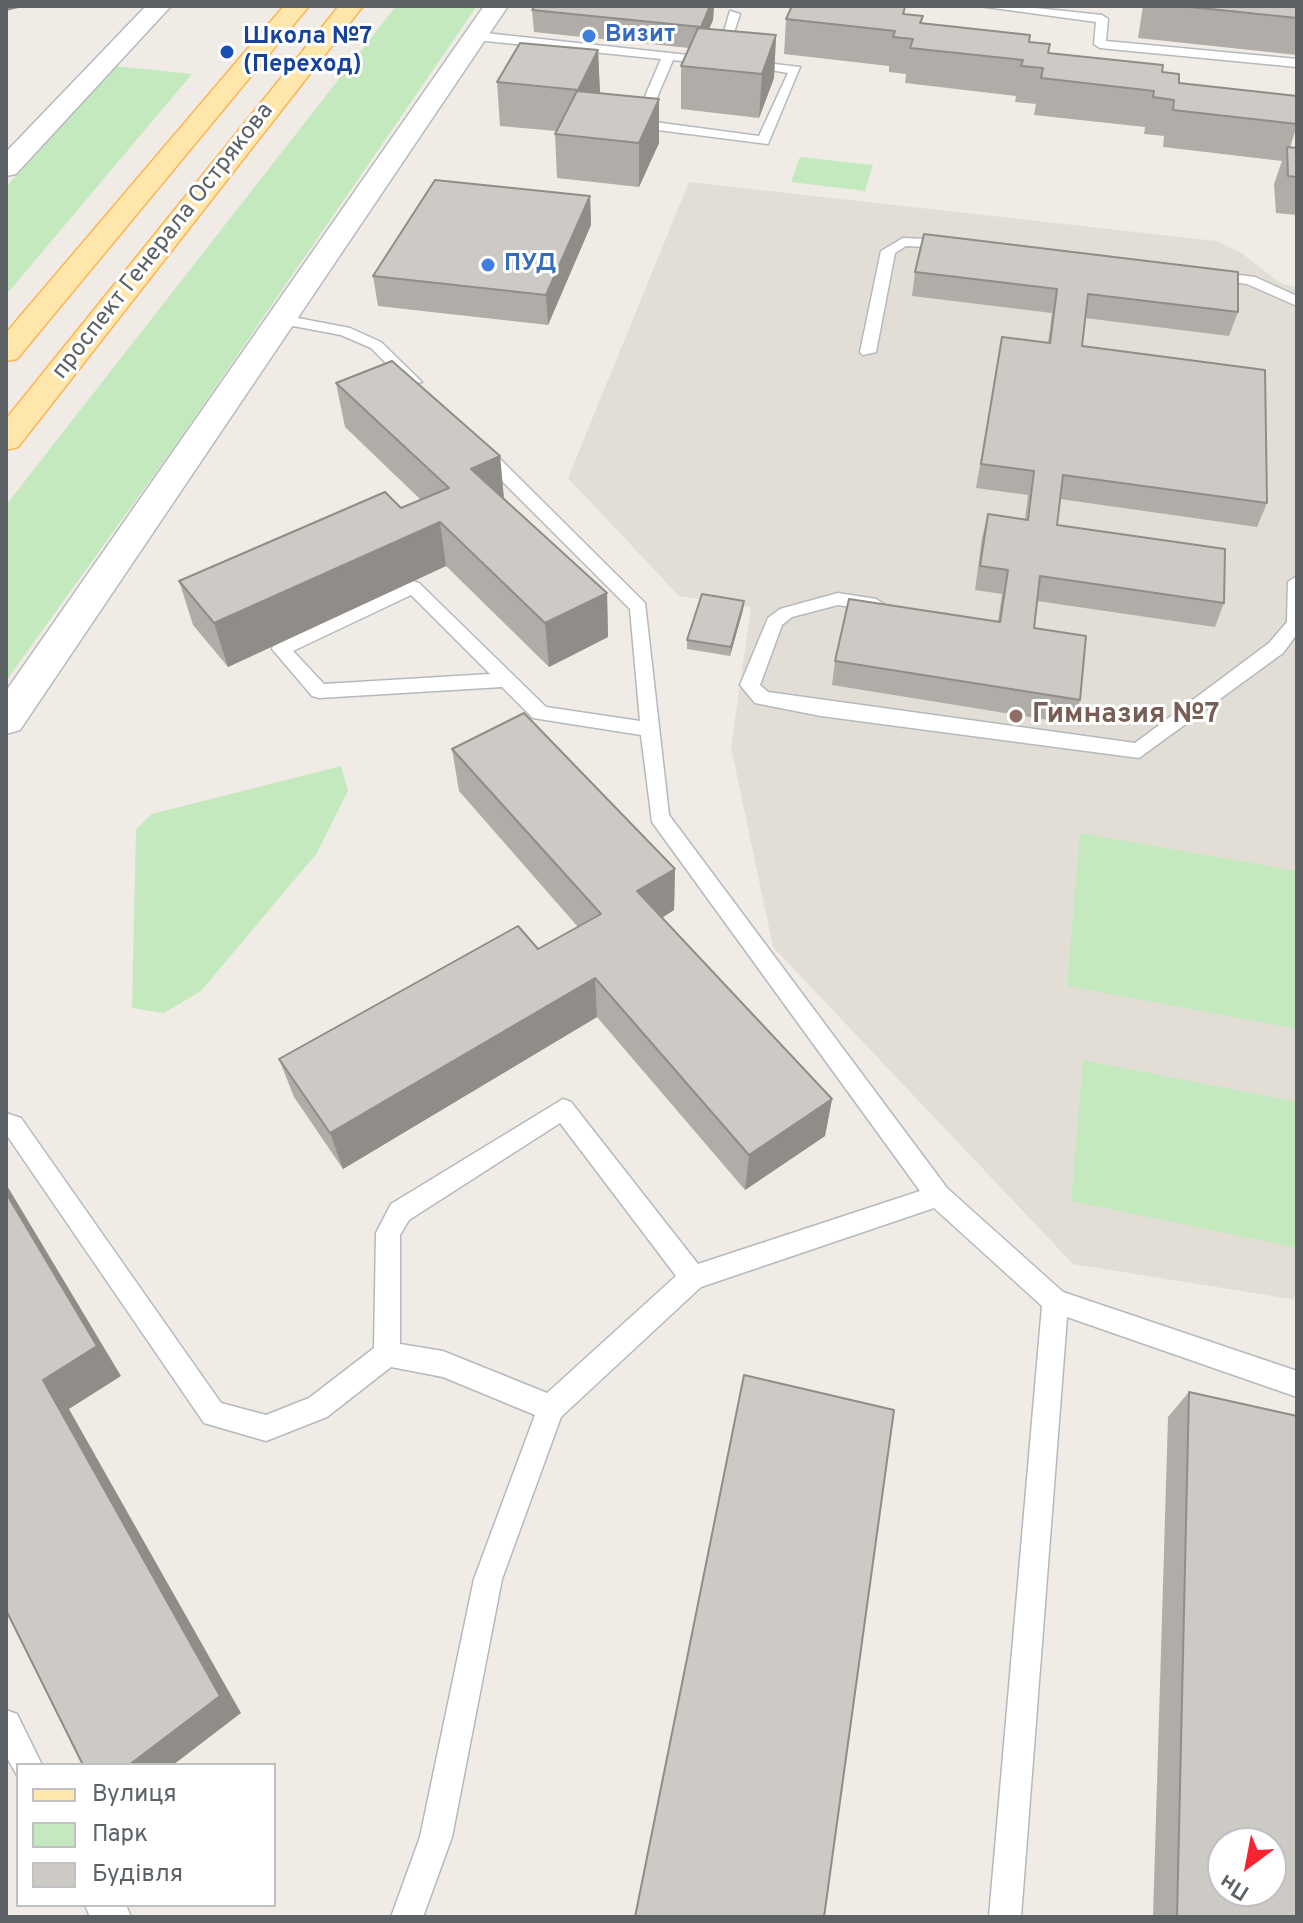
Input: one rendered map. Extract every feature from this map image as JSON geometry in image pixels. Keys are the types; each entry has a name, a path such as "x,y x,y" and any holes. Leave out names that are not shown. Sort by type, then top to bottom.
{"main road":[{"name":"проспект Генерала Острякова","path":"9,344 297,6"},
{"name":"проспект Генерала Острякова","path":"6,440 351,6"}],"street":[{"path":"6,168 159,6"},
{"path":"6,720 496,6"}],"lane":[{"path":"985,6 1102,19 1100,44 1297,63"},
{"path":"719,62 734,14"},
{"path":"476,36 669,56 796,70 763,141 639,124 669,56"},
{"path":"868,352 888,251 903,242 925,240 972,246"},
{"path":"1188,273 1250,280 1297,302"},
{"path":"282,320 345,331 376,345 431,400"},
{"path":"464,432 639,607 659,817 938,1196 1055,1301 1297,1384"},
{"path":"892,608 838,599 786,613 774,622 750,685 753,691 762,698 821,709 1139,751 1276,648 1296,623 1297,582"},
{"path":"507,680 319,691 281,649 413,587 507,680 540,713 650,729"},
{"path":"387,1354 388,1233 400,1212 563,1109 693,1278"},
{"path":"6,1123 13,1125 213,1414 266,1428 318,1408 387,1354 443,1364 551,1408"},
{"path":"407,1917 436,1837 488,1579 551,1408 693,1278 938,1196"},
{"path":"1005,1917 1055,1301"},
{"path":"6,1725 26,1763"}],"shaded area":[{"name":"Гимназия №7","path":"689,182 1216,241 1240,252 1282,284 1297,287 1297,1300 1073,1264 773,947 731,747 751,607 679,596 568,478"}],"green space":[{"path":"396,6 477,6 177,443 6,681 6,505"},
{"path":"115,66 192,74 6,295 6,187"},
{"path":"800,157 873,165 865,191 791,182"},
{"path":"341,766 348,791 317,853 201,991 164,1013 132,1008 136,829 152,814"},
{"path":"1080,833 1297,871 1297,1029 1067,986"},
{"path":"1083,1060 1297,1102 1297,1248 1071,1201"}],"building":[{"path":"535,6 710,6 701,27 532,10"},
{"path":"792,6 905,7 903,14 923,16 920,23 1030,35 1029,42 1050,44 1048,53 1163,65 1162,72 1179,74 1179,83 1297,96 1297,124 1173,110 1174,100 1153,97 1154,91 1041,78 1043,68 1021,66 1023,60 910,48 913,39 893,37 895,31 786,19"},
{"path":"1181,6 1297,6 1297,18"},
{"path":"698,28 776,35 762,74 681,66"},
{"path":"520,43 598,50 578,90 497,82"},
{"path":"577,91 659,99 639,143 555,134"},
{"path":"1287,147 1297,148 1297,177 1288,176"},
{"name":"ПУД","path":"435,180 590,196 546,295 373,276"},
{"path":"924,234 1238,272 1238,312 1088,294 1082,346 1265,370 1267,503 1063,475 1057,525 1225,549 1224,603 1040,576 1034,628 1086,636 1080,700 835,661 849,599 1000,622 1008,570 980,566 988,514 1028,520 1034,471 981,464 1002,337 1050,343 1057,289 915,272"},
{"path":"392,361 500,456 471,469 607,593 545,623 440,522 214,623 179,581 385,492 401,508 449,488 336,383"},
{"path":"702,594 744,601 731,647 687,640"},
{"path":"524,713 675,869 637,891 832,1099 749,1155 595,978 330,1133 279,1059 518,926 538,949 601,914 452,749"},
{"path":"6,1193 97,1346 43,1380 220,1696 132,1763 82,1763 6,1610"},
{"path":"744,1375 894,1410 824,1917 635,1917"},
{"path":"1189,1392 1297,1416 1297,1917 1177,1917"}],"place":[{"name":"Визит","path":"589,36"},
{"name":"Школа №7 (Переход)","path":"227,52"},
{"name":"ПУД","path":"488,265"},
{"name":"Гимназия №7","path":"1016,716"}]}
